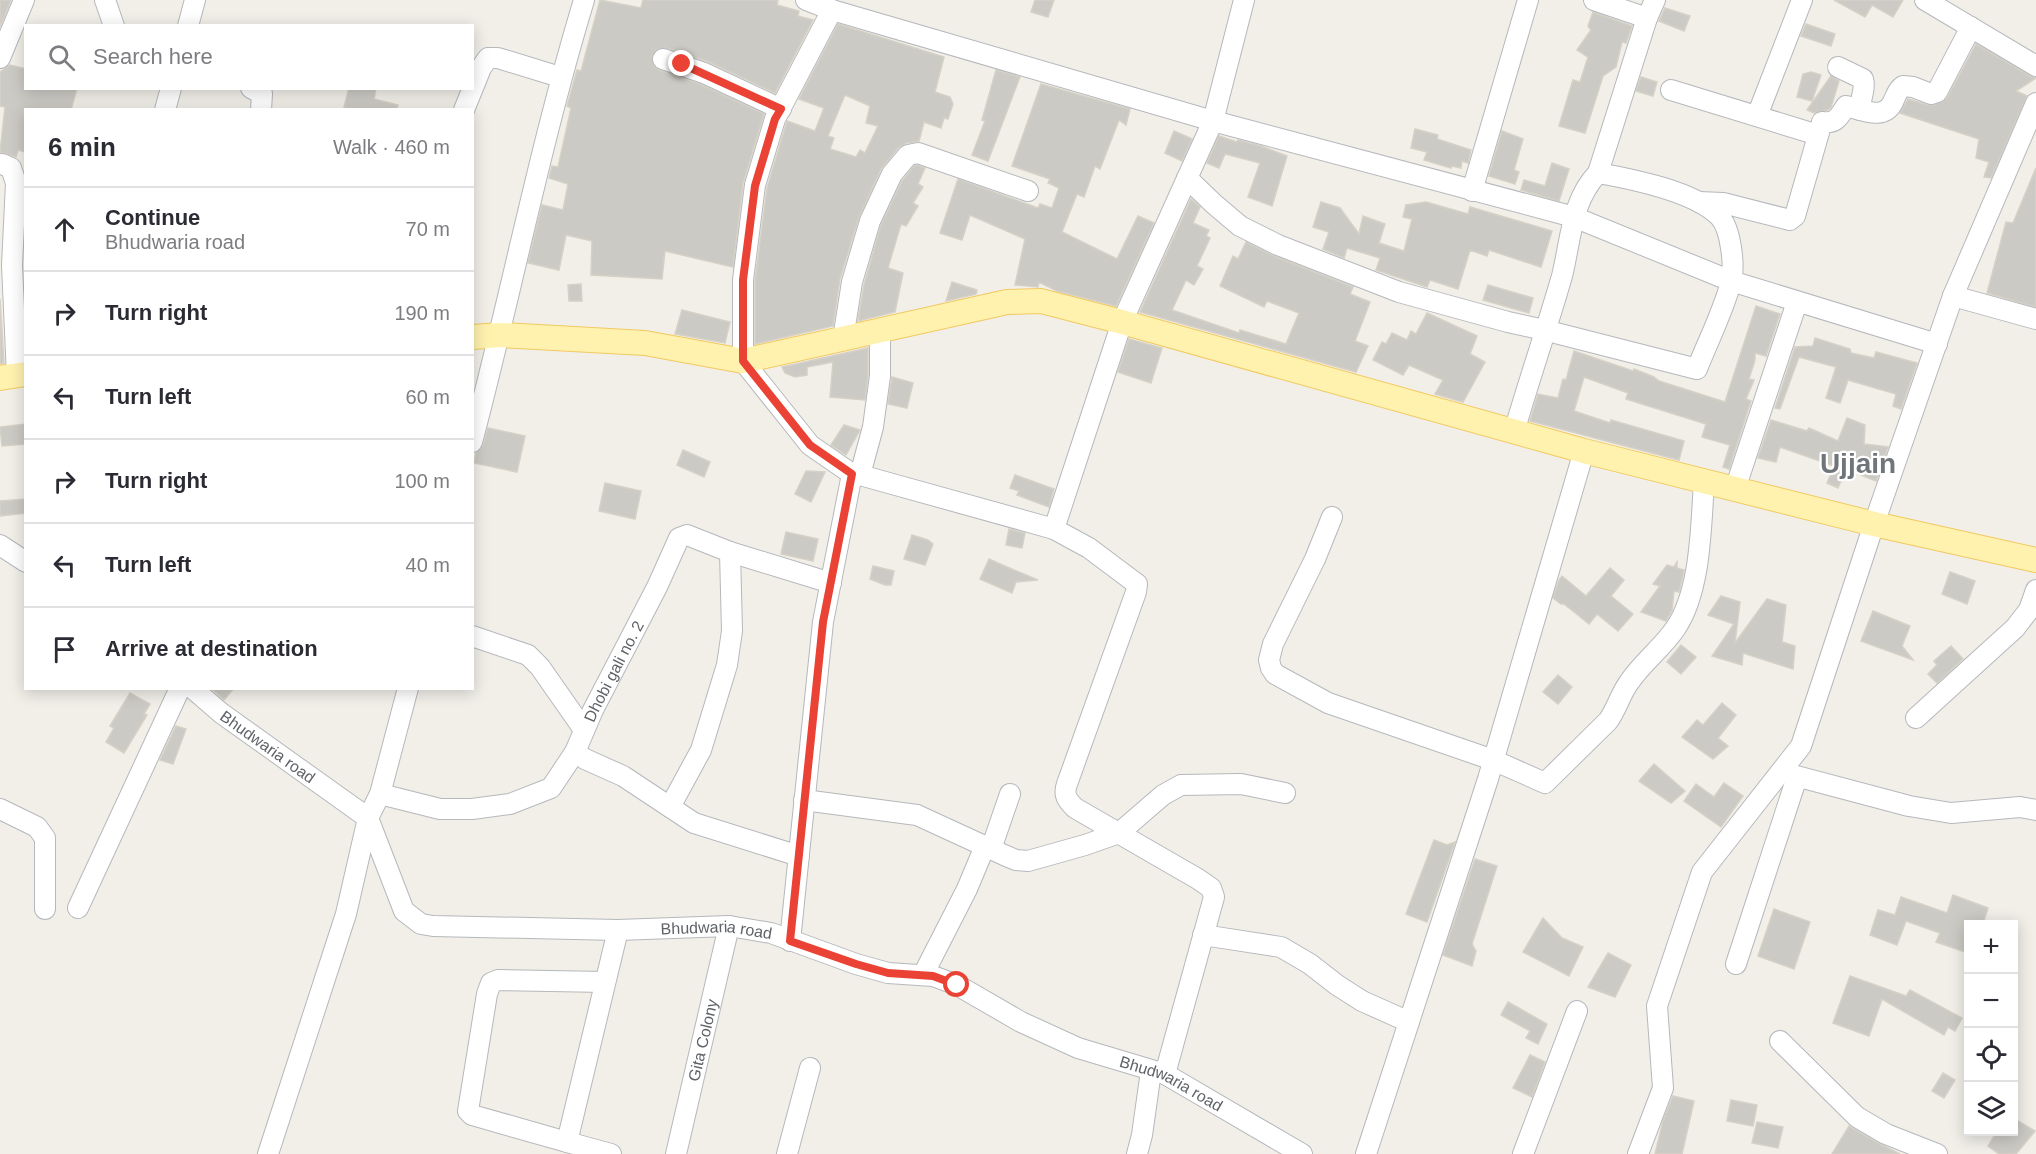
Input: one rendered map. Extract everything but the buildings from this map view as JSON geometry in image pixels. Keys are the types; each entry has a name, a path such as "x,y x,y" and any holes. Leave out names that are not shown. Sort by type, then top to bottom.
{"main road":[{"path":"474,337 501,335 645,343 743,361 1007,302 1041,301 1584,451 1874,524 2036,560"}],"street":[{"path":"0,58 24,0"},
{"path":"105,0 113,24"},
{"path":"189,24 195,0"},
{"path":"474,435 501,335 560,77 584,0"},
{"path":"806,0 832,10 1213,120 1574,217 1731,281 1937,344"},
{"path":"1054,529 1122,322 1213,120 1244,0"},
{"path":"1472,191 1528,0"},
{"path":"1594,0 1647,18"},
{"path":"1514,432 1562,275 1574,217 1586,185 1598,173 1647,18 1655,0"},
{"path":"1757,116 1802,0"},
{"path":"1925,0 2036,66"},
{"path":"832,10 775,119 755,186 743,280 743,361 810,445 856,474 1054,529 1089,548 1137,584 1064,792 1068,801 1075,808 1211,888 1214,897 1158,1072 1137,1154"},
{"path":"1696,202 1723,203 1790,220 1795,216 1822,123 1836,121 1846,106 1878,114 1885,113 1903,86 1931,94 1937,92 1971,27"},
{"path":"474,89 481,68 488,58 498,58 560,77"},
{"path":"663,59 704,73 781,109"},
{"path":"1838,67 1863,79 1860,110"},
{"path":"166,108 170,90"},
{"path":"255,90 262,94 261,108"},
{"path":"465,108 474,90"},
{"path":"1671,90 1818,135"},
{"path":"1736,964 1789,774 1801,746 1874,524 1953,296 2036,104"},
{"path":"843,339 852,282 870,221 892,174 908,155 918,153 1028,191"},
{"path":"2,164 11,168 16,183 12,265 14,376"},
{"path":"1187,178 1240,226 1278,245 1399,292 1697,369 1731,281 1731,243 1720,217 1696,202 1637,179 1598,173"},
{"path":"1953,296 2036,319"},
{"path":"1735,489 1797,302"},
{"path":"790,941 823,622 856,474 874,417 880,376 880,330"},
{"path":"1366,1154 1493,760 1584,451"},
{"path":"1332,517 1315,559 1273,644 1269,660 1275,674 1328,703 1493,760 1545,783 1614,712 1631,679 1667,639 1684,614 1698,558 1704,481"},
{"name":"Dhobi gali no. 2","path":"380,795 440,809 472,809 510,804 551,788 575,752 679,538 687,535 730,552 831,583"},
{"path":"0,545 24,561"},
{"path":"670,807 701,750 727,665 732,631 730,552"},
{"path":"1916,718 2015,628 2029,610 2036,590"},
{"path":"474,637 528,655 540,667 584,730"},
{"path":"78,908 179,690"},
{"name":"Bhudwaria road","path":"194,690 221,713 368,818 404,911 421,924 618,930 729,926 771,933 856,964 888,973 933,976 957,985 1021,1022 1078,1048 1158,1072 1302,1154"},
{"path":"268,1154 346,914 368,818 380,795 407,690"},
{"path":"575,752 622,776 694,823 799,856"},
{"path":"1789,774 1909,806 1951,813 2020,807 2036,810"},
{"path":"1638,1154 1663,1088 1657,1006 1702,872 1789,774"},
{"path":"804,800 917,815 1016,860 1028,861 1119,833 1163,795 1181,785 1241,784 1285,793"},
{"path":"923,975 988,848 1010,794"},
{"path":"0,809 37,827 45,838 45,909"},
{"name":"Gita Colony","path":"676,1154 729,926"},
{"path":"567,1142 618,930"},
{"path":"1203,935 1281,947 1310,964 1362,1001 1409,1022"},
{"path":"605,982 498,980 491,983 487,994 468,1111 472,1115 611,1154"},
{"path":"1523,1154 1577,1011"},
{"path":"1780,1041 1857,1117 1886,1134 1937,1154"},
{"path":"788,1154 810,1068"}],"district":[{"name":"Ujjain","path":"1858,463"}],"route":[{"path":"682,64 781,109 775,119 755,186 743,280 743,361 810,445 852,474 823,622 790,941 888,973 933,976 957,985"}]}
